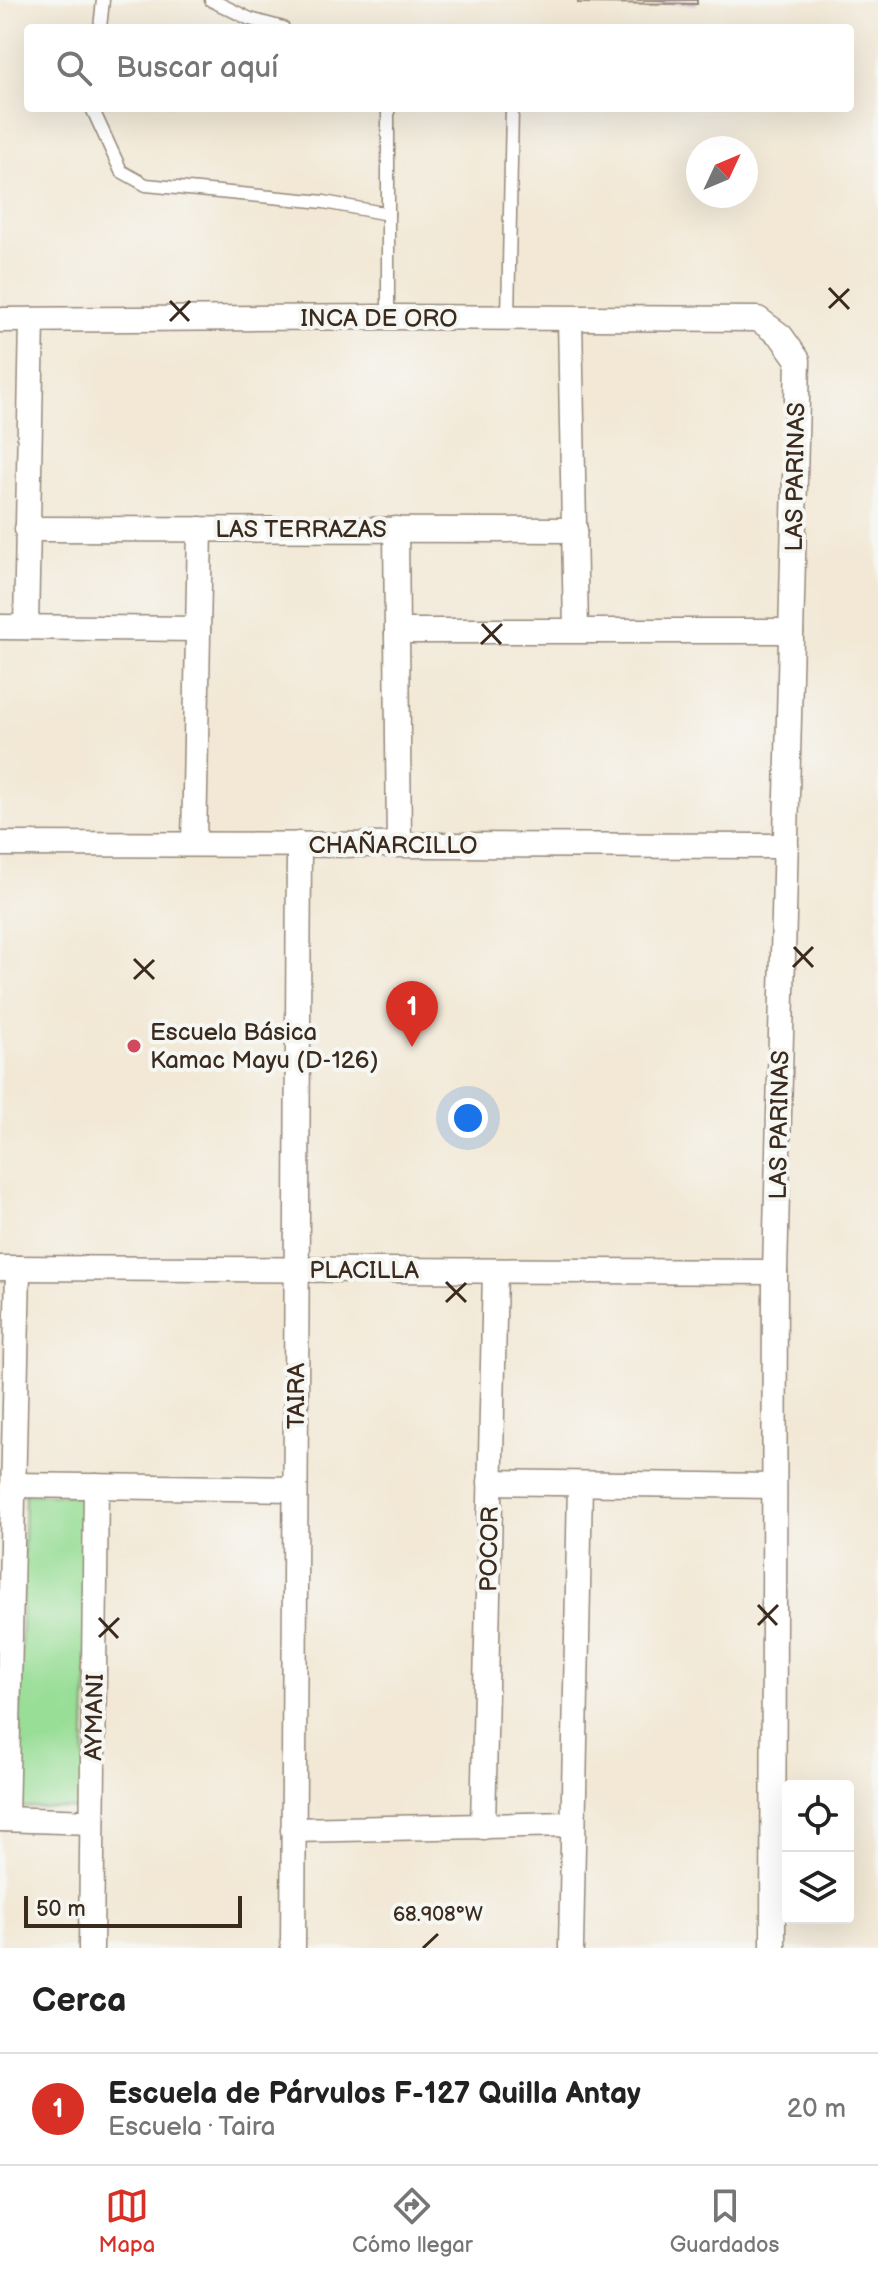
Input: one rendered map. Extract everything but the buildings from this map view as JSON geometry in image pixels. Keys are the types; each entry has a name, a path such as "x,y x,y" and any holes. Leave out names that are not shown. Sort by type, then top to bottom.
{"street":[{"name":"INCA DE ORO","path":"0,320 388,317 758,319"},
{"path":"570,319 576,630"},
{"name":"LAS PARINAS","path":"758,319 781,336 798,360 775,1272 773,1948"},
{"path":"26,627 32,320"},
{"name":"LAS TERRAZAS","path":"27,529 575,530"},
{"path":"194,844 200,529"},
{"path":"396,529 399,844"},
{"path":"0,627 198,629"},
{"path":"397,631 791,631"},
{"name":"CHAÑARCILLO","path":"0,844 786,846"},
{"name":"TAIRA","path":"293,1948 299,844"},
{"path":"9,1268 13,1485 3,1819 92,1822"},
{"name":"PLACILLA","path":"9,1268 775,1272"},
{"name":"POCOR","path":"483,1827 495,1271"},
{"path":"490,1482 773,1486"},
{"path":"571,1948 580,1484"},
{"path":"13,1485 295,1489"},
{"name":"AYMANI","path":"91,1948 96,1486"},
{"path":"293,1830 573,1824"}],"lane":[{"path":"100,24 103,0"},
{"path":"211,0 250,19 268,24"},
{"path":"94,112 121,171 146,185 324,202 388,214"},
{"path":"388,112 388,317"},
{"path":"508,319 512,112"}],"green space":[{"path":"25,1494 92,1496 83,1809 17,1807"}],"place":[{"name":"Escuela Básica Kamac Mayu (D-126)","path":"134,1046"},
{"name":"Escuela de Párvulos F-127 Quilla Antay","path":"412,1047"}]}
